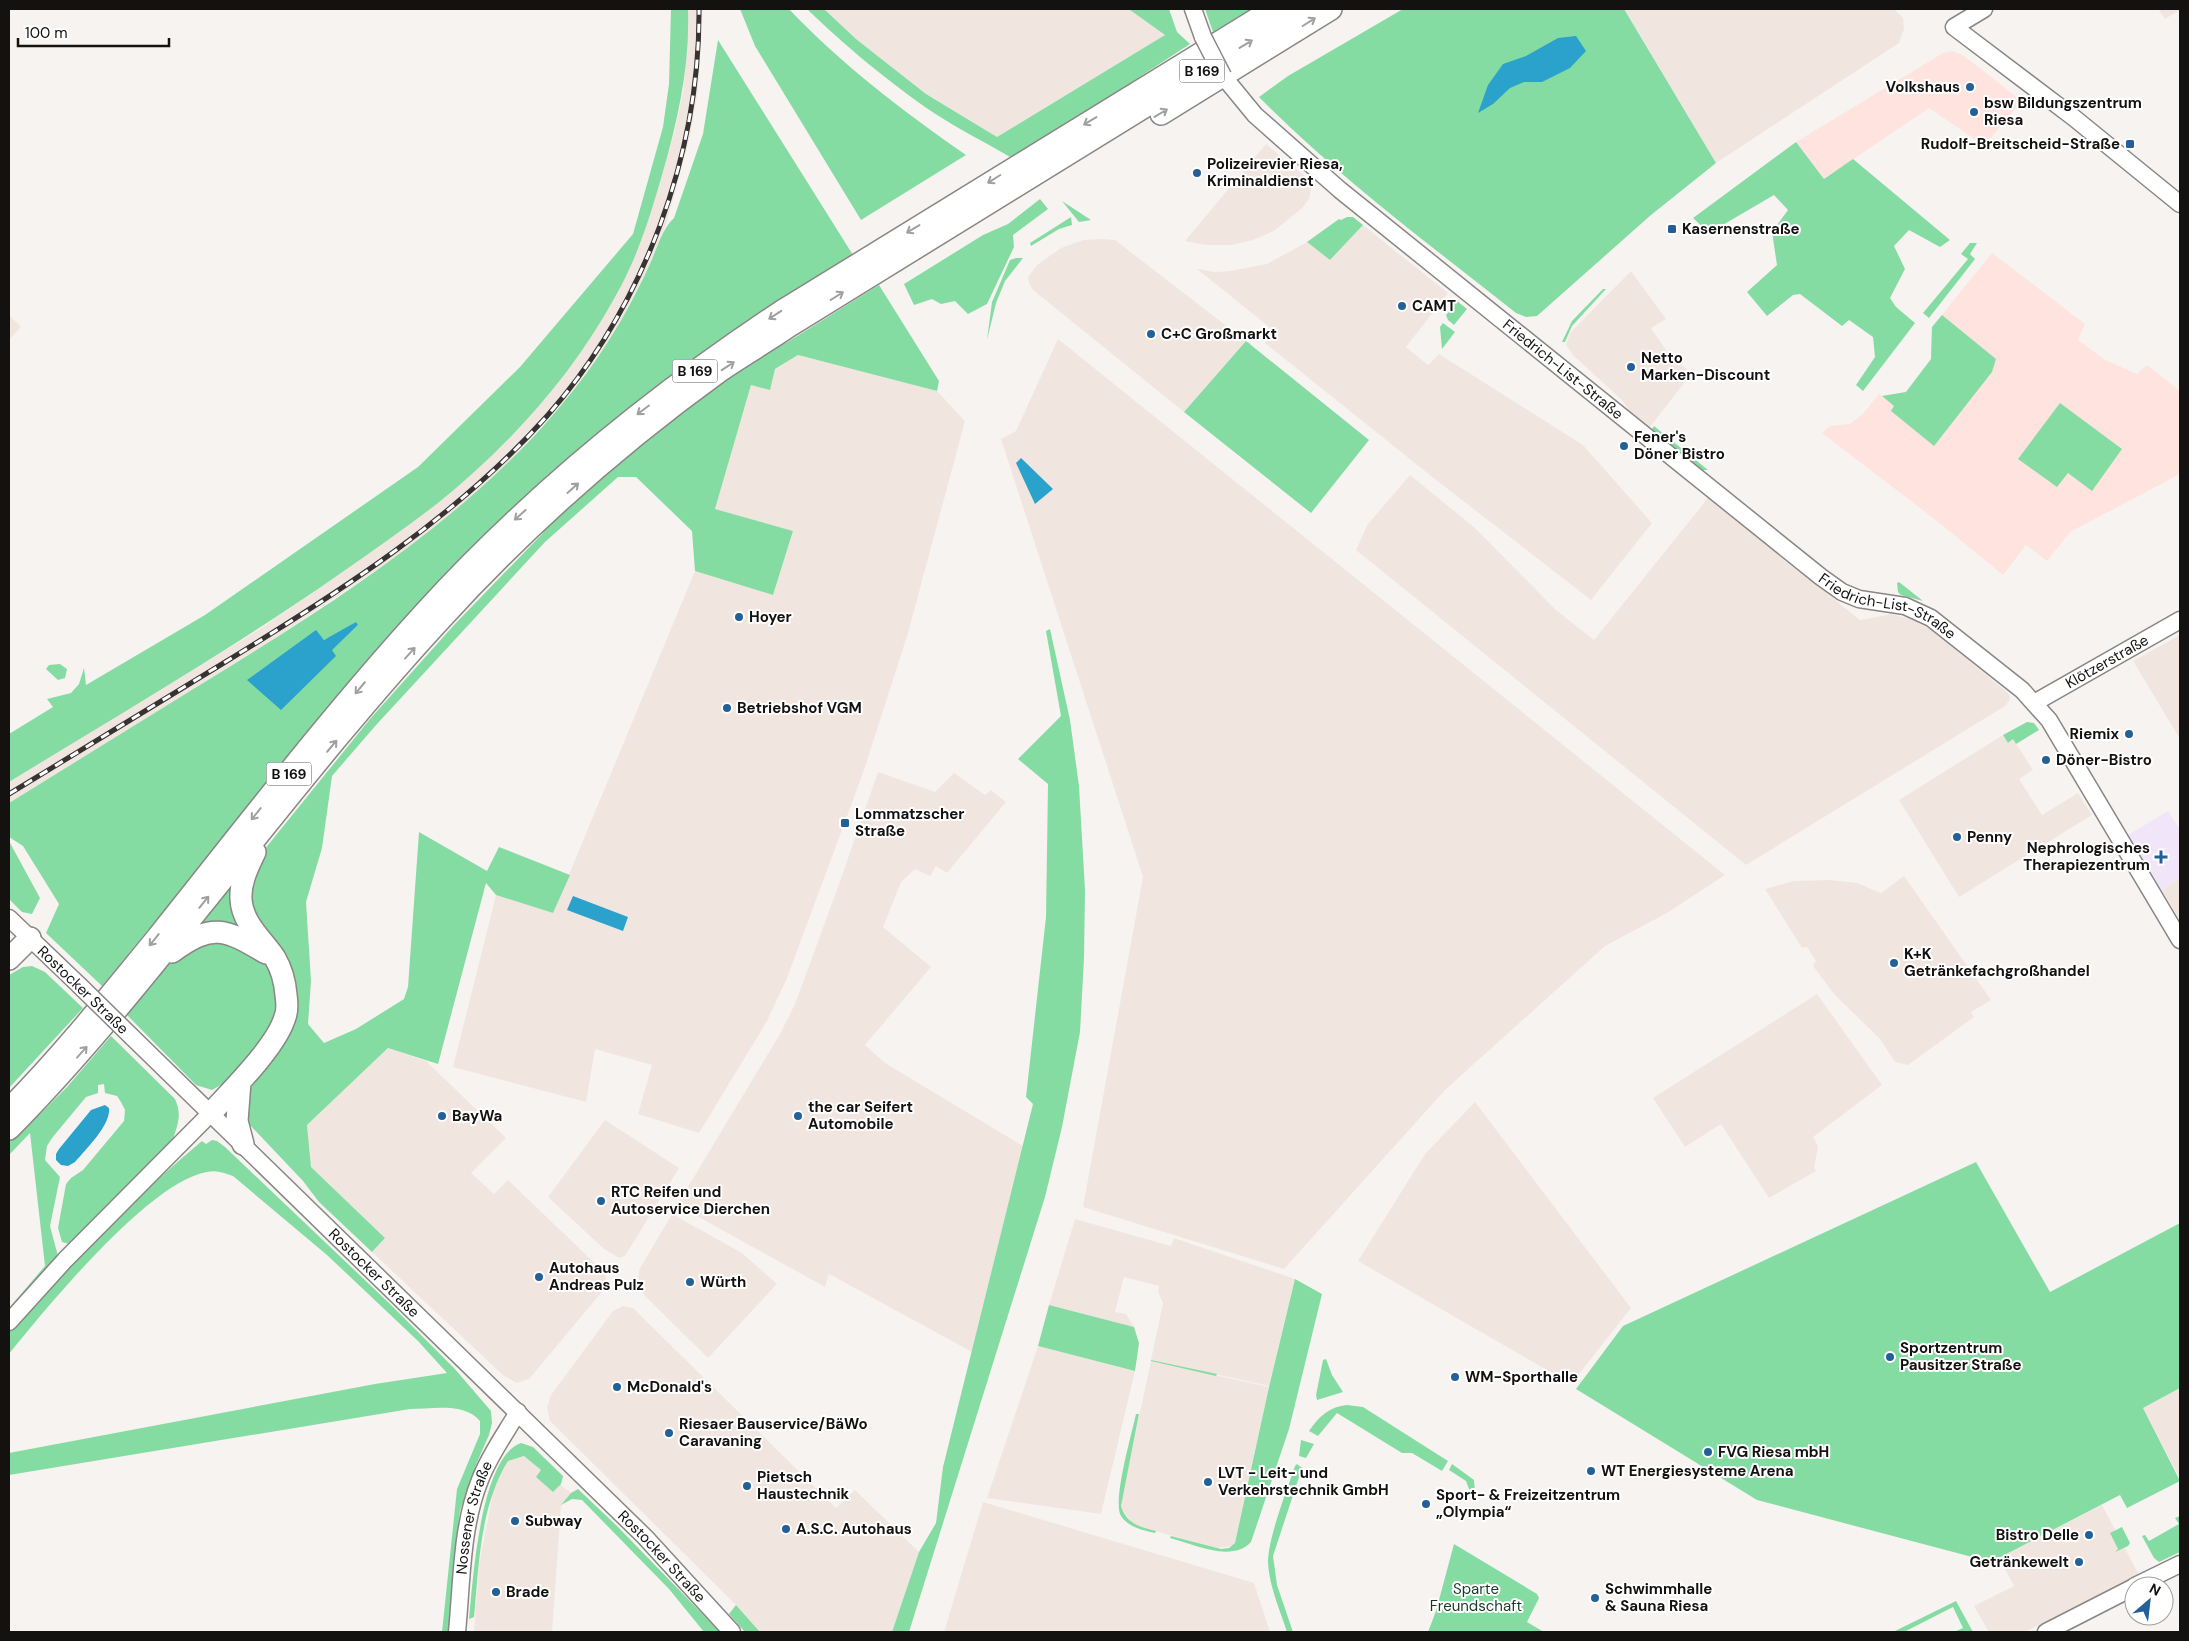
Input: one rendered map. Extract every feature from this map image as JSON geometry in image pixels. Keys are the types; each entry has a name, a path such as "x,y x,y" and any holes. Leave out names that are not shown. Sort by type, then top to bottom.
{"highway":[{"name":"B 169","path":"12,1105 75,1037 327,727 423,614 514,521 570,470 636,416 707,362 782,311 1273,9"},
{"name":"B 169","path":"9,1128 93,1039 267,824 378,690 441,618 533,525 580,482 645,428 722,370 935,235 1303,9"},
{"path":"935,235 965,229 1022,198 1331,9"},
{"path":"210,1114 240,1082 266,1050 285,1019 287,1008 285,979 275,959 248,921 241,900 243,876 267,824"},
{"path":"152,967 198,935 215,932 234,934 275,959"},
{"path":"9,959 30,938"},
{"path":"240,1082 238,1121 243,1144"}],"street":[{"name":"Friedrich-List-Straße","path":"1193,9 1203,38 1223,76 1255,115 1340,190 1820,577 1842,592 1859,599 1904,606 1931,618 2022,690 2049,720 2180,940"},
{"path":"1984,9 1954,27 2073,118 2180,204"},
{"name":"Klötzerstraße","path":"2034,703 2180,620"},
{"name":"Rostocker Straße","path":"9,918 645,1537 732,1632"},
{"path":"9,1322 65,1260 210,1114"},
{"name":"Nossener Straße","path":"457,1632 466,1534 474,1499 488,1461 518,1412"},
{"path":"2155,1576 2180,1564"},
{"path":"2046,1632 2124,1592"}],"shaded area":[{"path":"688,9 703,9 698,90 690,136 666,225 650,265 612,337 566,399 512,459 447,519 412,546 265,645 9,803 9,782 257,631 324,585 440,501 501,447 526,421 554,388 597,327 649,218 675,130 684,87"},
{"path":"824,9 1118,9 1130,10 1165,35 997,137 926,94 856,39"},
{"path":"1624,9 1894,9 1903,18 1904,29 1899,43 1716,163"},
{"path":"2158,9 2180,9 2180,10 2165,19"},
{"name":"bsw Bildungszentrum Riesa","path":"1953,51 1964,56 2022,101 1988,141 1976,140 1929,108 1824,179 1796,142 1943,53"},
{"path":"1266,144 1306,177 1312,185 1309,199 1302,208 1274,231 1253,240 1232,245 1206,245 1185,241"},
{"path":"1363,225 1448,293 1406,347 1428,365 1439,354 1583,445 1652,523 1591,600 1431,476 1265,343 1273,330 1197,269 1215,272 1230,271 1267,264 1307,242 1330,260"},
{"path":"1083,240 1115,240 1246,341 1184,412 1033,290 1029,283 1028,277 1037,265 1061,248"},
{"path":"1992,253 2085,324 2078,340 2105,360 2137,374 2147,365 2180,391 2180,474 2070,532 2047,561 2026,545 2003,575 1937,521 1822,433 1830,426 1850,424 1863,414 1879,394 1882,396 1906,392 1931,359 1932,327"},
{"name":"Netto Marken-Discount","path":"1631,271 1666,319 1651,328 1670,356 1692,373 1649,428 1630,412 1623,401 1573,355 1566,345 1570,333"},
{"path":"9,315 21,327 9,340"},
{"path":"1058,339 1725,875 1667,913 1605,946 1445,1090 1284,1269 1083,1207 1143,877 1001,439 1016,431"},
{"path":"798,355 937,391 965,421 908,633 863,773 787,978 767,1021 699,1133 638,1114 652,1065 595,1049 586,1102 453,1067 496,895 553,913 695,571 773,595 793,531 715,509 751,385"},
{"path":"1410,475 1475,528 1556,610 1594,640 1708,498 1860,620 1892,614 1912,620 1931,630 2007,692 2010,696 2009,701 2005,706 1746,865 1356,550 1368,524"},
{"path":"2180,635 2180,739 2133,661"},
{"path":"2003,735 2008,743 2013,739 2033,770 2019,779 2042,815 2078,793 2092,815 1959,897 1899,800"},
{"path":"878,772 935,792 954,773 985,795 991,790 1006,802 947,873 936,866 930,876 915,869 901,882 883,927 931,967 865,1045 885,1063 1023,1146 972,1352 829,1274 825,1287 677,1205 780,1034 795,1004"},
{"name":"Nephrologisches Therapiezentrum","path":"2168,811 2180,830 2180,878 2162,890 2128,835"},
{"path":"1904,876 1991,1000 1971,1012 1974,1017 1908,1065 1895,1062 1880,1039 1834,994 1813,966 1816,961 1807,947 1802,948 1765,889 1794,881 1830,880 1857,883 1881,893"},
{"path":"2180,878 2180,920 2162,890"},
{"path":"1817,994 1882,1085 1813,1137 1818,1146 1814,1168 1816,1171 1769,1198 1721,1124 1685,1147 1653,1098"},
{"path":"388,1048 426,1061 506,1138 471,1173 494,1194 508,1180 605,1273 606,1282 601,1293 529,1379 517,1383 504,1376 372,1252 385,1238 311,1167 307,1125"},
{"path":"1475,1102 1631,1308 1571,1384 1358,1261 1425,1154"},
{"path":"605,1120 679,1168 625,1256 619,1258 604,1249 548,1197"},
{"path":"672,1214 742,1253 777,1284 708,1358 645,1296 638,1284 639,1270"},
{"path":"1075,1219 1171,1246 1174,1238 1295,1279 1269,1386 1151,1360 1163,1303 1158,1292 1159,1286 1124,1277 1115,1312 1126,1314 1134,1327 1049,1305"},
{"path":"623,1306 633,1308 836,1508 855,1490 919,1552 892,1632 760,1632 736,1605 550,1421 547,1408 551,1395 613,1311"},
{"path":"1038,1346 1135,1371 1101,1514 987,1498"},
{"path":"1151,1361 1269,1387 1233,1546 1217,1548 1140,1527 1131,1522 1122,1509 1121,1501"},
{"path":"2180,1388 2180,1479 2143,1408"},
{"path":"524,1456 571,1493 561,1506 552,1632 474,1632 479,1565 494,1488 508,1461"},
{"path":"983,1502 1254,1583 1270,1632 944,1632"},
{"path":"2102,1505 2139,1575 2124,1576 2124,1582 2025,1632 1989,1632 1974,1606 2014,1586 1999,1558"}],"green space":[{"path":"671,9 688,9 685,72 673,134 648,222 623,283 598,326 559,382 537,408 490,458 464,481 438,503 378,547 301,601 218,654 9,782 9,734 53,707 47,699 71,693 79,684 84,668 86,685 205,615 418,467 520,367 633,234 663,127 669,84"},
{"path":"740,9 789,9 809,30 852,68 966,155 861,220 755,46"},
{"path":"807,9 824,9 856,39 926,94 997,137 1165,35 1130,10 1118,9 1169,9 1177,32 1190,44 1117,94 1010,157 952,125 901,90 868,64"},
{"path":"1205,9 1251,9 1213,32"},
{"path":"1403,9 1624,9 1716,163 1651,215 1537,316 1526,317 1516,313 1352,182 1320,155 1259,97 1288,76"},
{"path":"718,40 853,255 655,388 600,434 300,746 102,986 46,933 59,904 23,846 9,837 9,803 263,646 346,592 426,534 501,469 562,405 598,357 619,323 652,260 662,234 674,218 703,134","holes":["358,625 331,650 316,631 324,640"]},
{"path":"1796,142 1824,179 1853,159 1950,240 1940,247 1909,230 1894,246 1905,269 1890,298 1896,307 1915,323 1863,391 1856,385 1875,357 1873,337 1849,320 1842,326 1800,294 1793,295 1767,316 1747,292 1777,265 1772,232 1788,210 1774,195 1709,233 1693,218"},
{"path":"1040,199 1048,209 1013,235 1014,247 987,304 968,314 955,301 941,304 932,299 914,305 904,284 983,235 1008,224"},
{"path":"1062,201 1091,220 1079,222"},
{"path":"1071,217 1072,225 1059,229 1031,246 1030,243"},
{"path":"1353,217 1363,225 1330,260 1307,242 1339,219"},
{"path":"1970,243 1977,243 1970,254 1975,259 1929,318 1923,313 1968,259 1961,254"},
{"path":"1023,258 1005,281 996,303 987,340 992,302 1010,260"},
{"path":"879,285 939,381 937,391 798,355 775,369 770,390 751,385 715,509 793,531 773,595 695,571 692,531 636,477 618,477 545,542 377,724 332,776 322,848 306,902 311,981 308,1024 324,1043 356,1029 404,999 408,987 419,832 487,871 499,847 570,875 553,913 496,895 486,883 438,1064 388,1048 307,1125 311,1167 385,1238 372,1252 319,1202 303,1181 249,1124 245,1111 246,1098 252,1086 290,1033 295,1019 298,999 296,981 290,963 279,947 260,928 247,899 259,856 370,719 454,625 543,533 545,526 648,436 773,345 786,343"},
{"path":"1603,289 1606,289 1572,326 1565,342 1562,342 1572,321"},
{"path":"1457,301 1467,309 1454,325 1448,320 1446,315"},
{"path":"1942,315 1996,359 1992,372 1934,446 1891,411 1894,406 1882,396 1906,392 1931,359 1932,327"},
{"path":"1443,323 1455,332 1442,349 1440,327"},
{"path":"1246,341 1369,440 1311,513 1184,412"},
{"path":"2060,403 2122,449 2092,491 2068,473 2057,487 2018,459"},
{"path":"1654,426 1708,470 1702,470 1652,429"},
{"path":"1899,582 1923,601 1901,595 1898,592 1897,583"},
{"path":"1050,629 1070,720 1079,786 1085,890 1080,1032 1062,1127 1045,1197 909,1632 892,1632 919,1552 936,1523 943,1467 1033,1104 1026,1097 1046,917 1048,784 1018,759 1061,716 1046,631"},
{"path":"60,664 67,669 65,678 58,680 46,669 49,665"},
{"path":"2027,722 2034,723 2039,730 2016,744 2013,739 2008,743 2003,735"},
{"path":"9,841 40,898 32,914 22,912 9,899"},
{"path":"241,865 251,936 195,931"},
{"path":"215,938 256,951 270,968 278,992 277,1013 263,1039 224,1083 212,1090 196,1085 127,1015 181,950"},
{"path":"32,966 45,972 83,1008 9,1088 9,975 23,967"},
{"path":"111,1036 175,1099 179,1114 173,1139 73,1245 62,1242 58,1228 66,1184 83,1170 124,1121 125,1110 121,1102 117,1096 105,1093 104,1084 98,1085 98,1093 86,1097 47,1146 45,1160 60,1177 50,1226 59,1260 9,1315 9,1308 45,1266 30,1133 9,1155 9,1140 41,1113 67,1087"},
{"path":"212,1140 225,1147 388,1302 454,1368 491,1411 492,1423 489,1435 475,1467 460,1511 456,1542 451,1632 442,1632 457,1489 480,1434 480,1421 465,1411 447,1408 410,1409 9,1475 9,1453 375,1384 447,1373 418,1341 327,1255 233,1176 214,1171 184,1181 157,1198 129,1221 100,1249 9,1354 9,1332 78,1257 176,1163 202,1141 206,1144"},
{"name":"Sportzentrum Pausitzer Straße","path":"1976,1162 2050,1292 2180,1223 2180,1388 2143,1408 2180,1481 2127,1508 2120,1495 1991,1562 1757,1500 1576,1389 1623,1326"},
{"path":"1295,1279 1322,1294 1289,1429 1251,1542 1243,1548 1223,1552 1170,1538 1171,1536 1221,1549 1229,1548 1235,1543"},
{"path":"1049,1305 1134,1327 1139,1343 1135,1371 1038,1346"},
{"path":"1326,1359 1332,1375 1343,1392 1317,1400 1316,1395 1323,1360"},
{"path":"1151,1360 1217,1374 1216,1376"},
{"path":"1347,1405 1363,1407 1448,1461 1442,1471 1412,1453 1402,1453 1337,1413 1318,1436 1309,1431 1325,1413"},
{"path":"1136,1414 1139,1414 1121,1506 1126,1517 1139,1526 1156,1531 1155,1533 1136,1528 1128,1523 1121,1516 1119,1508 1121,1483"},
{"path":"1301,1440 1314,1444 1306,1458 1299,1456"},
{"path":"521,1443 533,1447 563,1476 561,1484 553,1492 536,1477 541,1470 524,1456 508,1461 499,1478 486,1516 482,1536 474,1617 469,1619 476,1550 488,1495 496,1471 507,1453"},
{"path":"1297,1464 1302,1468 1273,1556 1277,1585 1293,1632 1287,1632 1273,1589 1268,1562 1274,1527"},
{"path":"1452,1464 1474,1480 1475,1493 1469,1489 1466,1481 1449,1470"},
{"path":"578,1489 617,1526 720,1632 704,1632 669,1589 582,1500 572,1499 561,1505 571,1493"},
{"path":"2180,1516 2180,1552 2159,1562 2154,1558 2142,1536 2145,1535 2149,1541 2179,1524 2175,1518"},
{"path":"2122,1527 2130,1543 2128,1546 2115,1552 2118,1549 2110,1533"},
{"name":"Sparte Freundschaft","path":"1454,1544 1537,1594 1539,1598 1527,1622 1544,1632 1428,1632 1436,1611"},
{"path":"1956,1601 1973,1632 1954,1632 1963,1628 1953,1607 1904,1632 1893,1632"},
{"path":"736,1605 760,1632 745,1632 729,1614"}],"water":[{"path":"1576,36 1586,51 1570,68 1542,82 1524,82 1510,88 1493,104 1478,113 1488,85 1503,64 1526,56 1558,38"},
{"path":"1021,458 1053,489 1035,504 1016,463"},
{"path":"356,622 358,625 332,650 336,656 281,710 247,680 316,630 324,640"},
{"path":"573,896 628,917 623,931 567,910"},
{"path":"105,1105 109,1108 109,1115 97,1136 75,1162 68,1166 61,1165 56,1160 56,1154 59,1149 91,1110"}],"railway":[{"path":"9,794 309,610 394,552 474,488 512,453 547,416 581,373 612,327 638,277 660,226 677,173 689,119 697,64 699,9"}],"place":[{"name":"Volkshaus","path":"1970,87"},
{"name":"bsw Bildungszentrum Riesa","path":"1974,112"},
{"name":"Rudolf-Breitscheid-Straße","path":"2130,144"},
{"name":"Polizeirevier Riesa, Kriminaldienst","path":"1197,173"},
{"name":"Kasernenstraße","path":"1672,229"},
{"name":"CAMT","path":"1402,306"},
{"name":"C+C Großmarkt","path":"1151,334"},
{"name":"Netto Marken-Discount","path":"1631,367"},
{"name":"Fener's Döner Bistro","path":"1624,446"},
{"name":"Hoyer","path":"739,617"},
{"name":"Betriebshof VGM","path":"727,708"},
{"name":"Riemix","path":"2129,734"},
{"name":"Döner-Bistro","path":"2046,760"},
{"name":"Lommatzscher Straße","path":"845,823"},
{"name":"Penny","path":"1957,837"},
{"name":"Nephrologisches Therapiezentrum","path":"2161,857"},
{"name":"K+K Getränkefachgroßhandel","path":"1894,963"},
{"name":"BayWa","path":"442,1116"},
{"name":"the car Seifert Automobile","path":"798,1116"},
{"name":"RTC Reifen und Autoservice Dierchen","path":"601,1201"},
{"name":"Autohaus Andreas Pulz","path":"539,1277"},
{"name":"Würth","path":"690,1282"},
{"name":"Sportzentrum Pausitzer Straße","path":"1890,1357"},
{"name":"WM-Sporthalle","path":"1455,1377"},
{"name":"McDonald's","path":"617,1387"},
{"name":"Riesaer Bauservice/BäWo Caravaning","path":"669,1433"},
{"name":"FVG Riesa mbH","path":"1708,1452"},
{"name":"WT Energiesysteme Arena","path":"1591,1471"},
{"name":"LVT - Leit- und Verkehrstechnik GmbH","path":"1208,1482"},
{"name":"Pietsch Haustechnik","path":"747,1486"},
{"name":"Sport- & Freizeitzentrum „Olympia“","path":"1426,1504"},
{"name":"Subway","path":"515,1521"},
{"name":"A.S.C. Autohaus","path":"786,1529"},
{"name":"Bistro Delle","path":"2089,1535"},
{"name":"Getränkewelt","path":"2079,1562"},
{"name":"Brade","path":"496,1592"},
{"name":"Schwimmhalle & Sauna Riesa","path":"1595,1598"}]}
